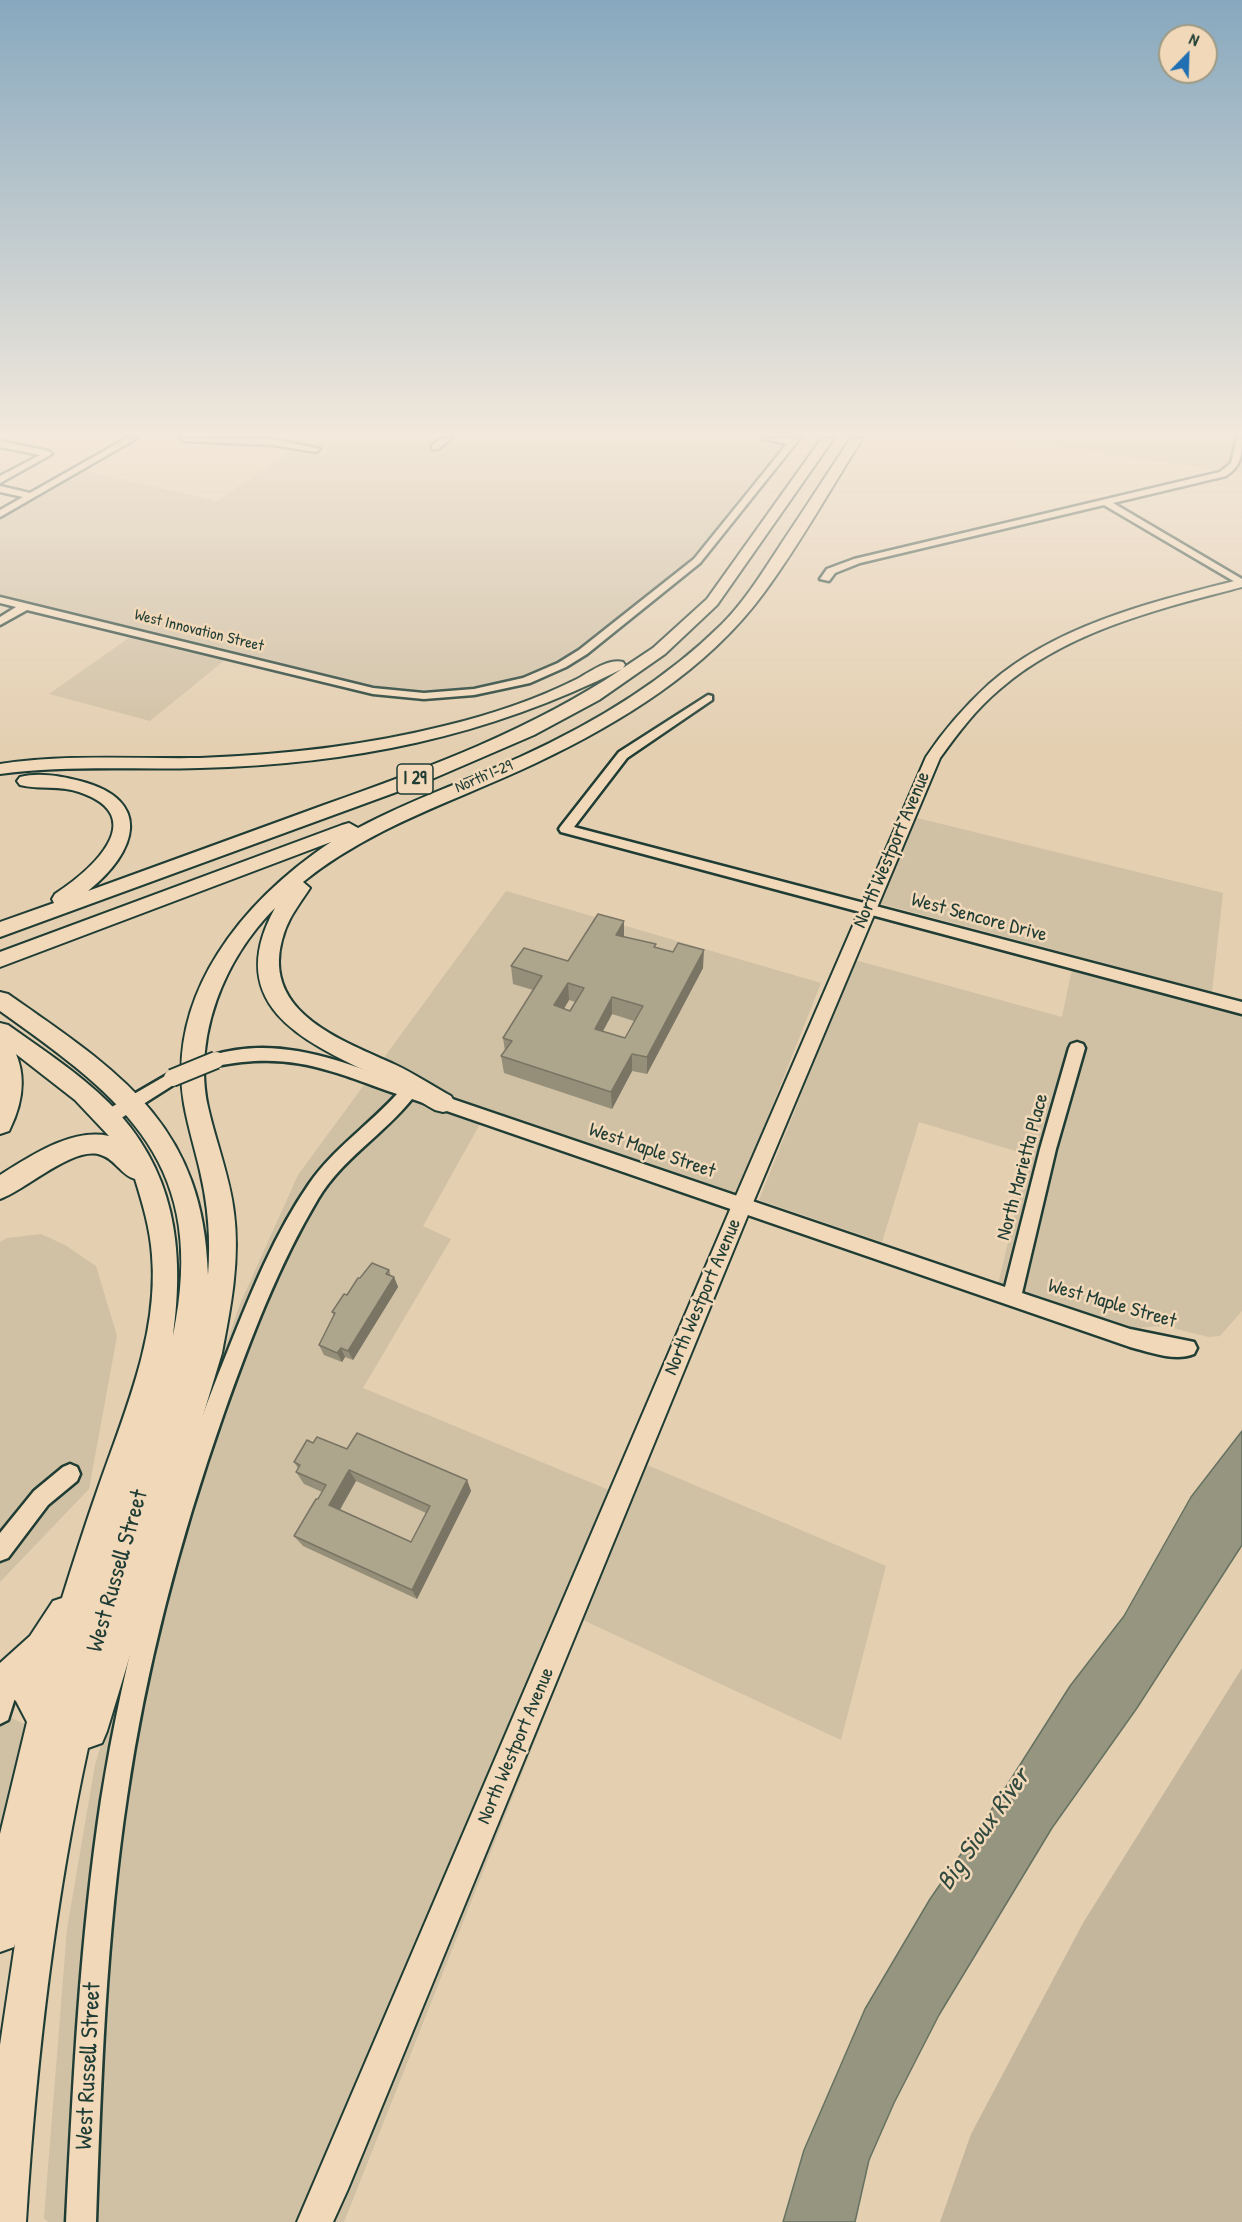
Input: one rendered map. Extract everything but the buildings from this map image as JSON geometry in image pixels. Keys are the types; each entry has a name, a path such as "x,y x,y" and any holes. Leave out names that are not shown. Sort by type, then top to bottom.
{"highway":[{"name":"North I-29","path":"0,930 426,775 546,722 609,686 673,640 712,602 755,542"},
{"name":"North I-29","path":"0,960 457,790 537,754 599,722 665,680 706,647 757,592 790,542"},
{"path":"0,769 42,765 232,762 286,758 393,742 474,723 556,694 636,654 680,622 701,603 729,568 746,555"},
{"path":"443,1103 411,1089 324,1041 292,1018 282,1005 269,973 268,948 276,923 291,899 315,874 374,836 518,776 597,736 650,702 704,655 706,647"},
{"path":"0,784 46,780 73,783 104,797 120,819 122,832 119,840 111,856 99,871 84,884 33,918"},
{"path":"38,1922 97,1706 208,1353 220,1294 223,1240 221,1211 195,1105 194,1090 194,1052 209,992 241,935 291,881 355,837 393,817 457,790"},
{"name":"West Russell Street","path":"0,1000 106,1078 120,1109 124,1135 146,1177 155,1202 165,1259 160,1338 149,1386 86,1573 44,1722 0,1933"},
{"name":"West Russell Street","path":"0,1030 78,1089 120,1109 158,1136 181,1185 193,1231 195,1290 189,1331 177,1382 118,1562 84,1687 65,1772 38,1922 15,2096 4,2222"},
{"path":"0,1048 8,1062 11,1087 9,1101 0,1124"},
{"path":"0,1186 120,1109"},
{"path":"0,1186 66,1151 88,1144 107,1146 146,1177"},
{"path":"5,1675 27,1665 40,1652 62,1619 86,1573"},
{"path":"5,1675 20,1681 35,1697 44,1722"}],"main road":[{"name":"North Westport Avenue","path":"315,2222 867,908 933,757 961,719 995,684 1039,654 1093,628 1154,607 1242,583"},
{"name":"North Westport Avenue","path":"321,2222 336,2176"}],"street":[{"name":"West Innovation Street","path":"0,600 350,686 389,694 442,695 491,690 539,676 572,659 697,561 712,542"},
{"path":"825,579 831,571 857,561 938,542"},
{"path":"1172,542 1242,583"},
{"path":"0,622 25,606"},
{"name":"West Sencore Drive","path":"708,698 623,755 566,829 1242,1008"},
{"name":"North Marietta Place","path":"1012,1297 1045,1158 1077,1048"},
{"path":"120,1109 172,1078 216,1060 252,1053 298,1055 411,1089"},
{"name":"West Russell Street","path":"81,2222 87,2077 106,1857 123,1749 139,1673 155,1604 182,1509 209,1425 238,1350 306,1203 332,1168 411,1089"},
{"name":"West Maple Street","path":"443,1103 1146,1342 1187,1348"},
{"path":"0,1551 41,1498 70,1474"},
{"path":"0,1712 5,1675"}],"shaded area":[{"path":"0,542 705,542 692,558 668,579 558,662 526,677 496,685 447,692 391,690 348,682 0,594"},
{"path":"130,637 225,660 150,721 49,694"},
{"path":"913,817 1223,893 1212,992 878,903"},
{"path":"506,891 821,983 730,1212 480,1124 423,1226 451,1239 363,1388 633,1500 647,1465 886,1566 841,1740 583,1620 344,2222 48,2222 44,2218 67,1929 95,1765 172,1502 240,1304 298,1175"},
{"path":"855,960 1062,1017 1072,969 1242,1016 1242,1311 1220,1336 1209,1337 1164,1326 1134,1328 998,1284 1029,1155 919,1122 882,1242 759,1200"},
{"path":"41,1234 65,1245 96,1266 117,1336 89,1489 0,1582 0,1242 7,1238"},
{"path":"1242,1668 1242,2222 940,2222 971,2134 1083,1923"},
{"path":"0,1713 25,1724 0,1855"}],"water":[{"name":"Big Sioux River","path":"1242,1431 1242,1545 1137,1708 1052,1828 939,2015 894,2103 869,2160 855,2222 783,2222 804,2150 865,2009 930,1899 990,1812 1070,1686 1124,1616 1191,1497"}]}
